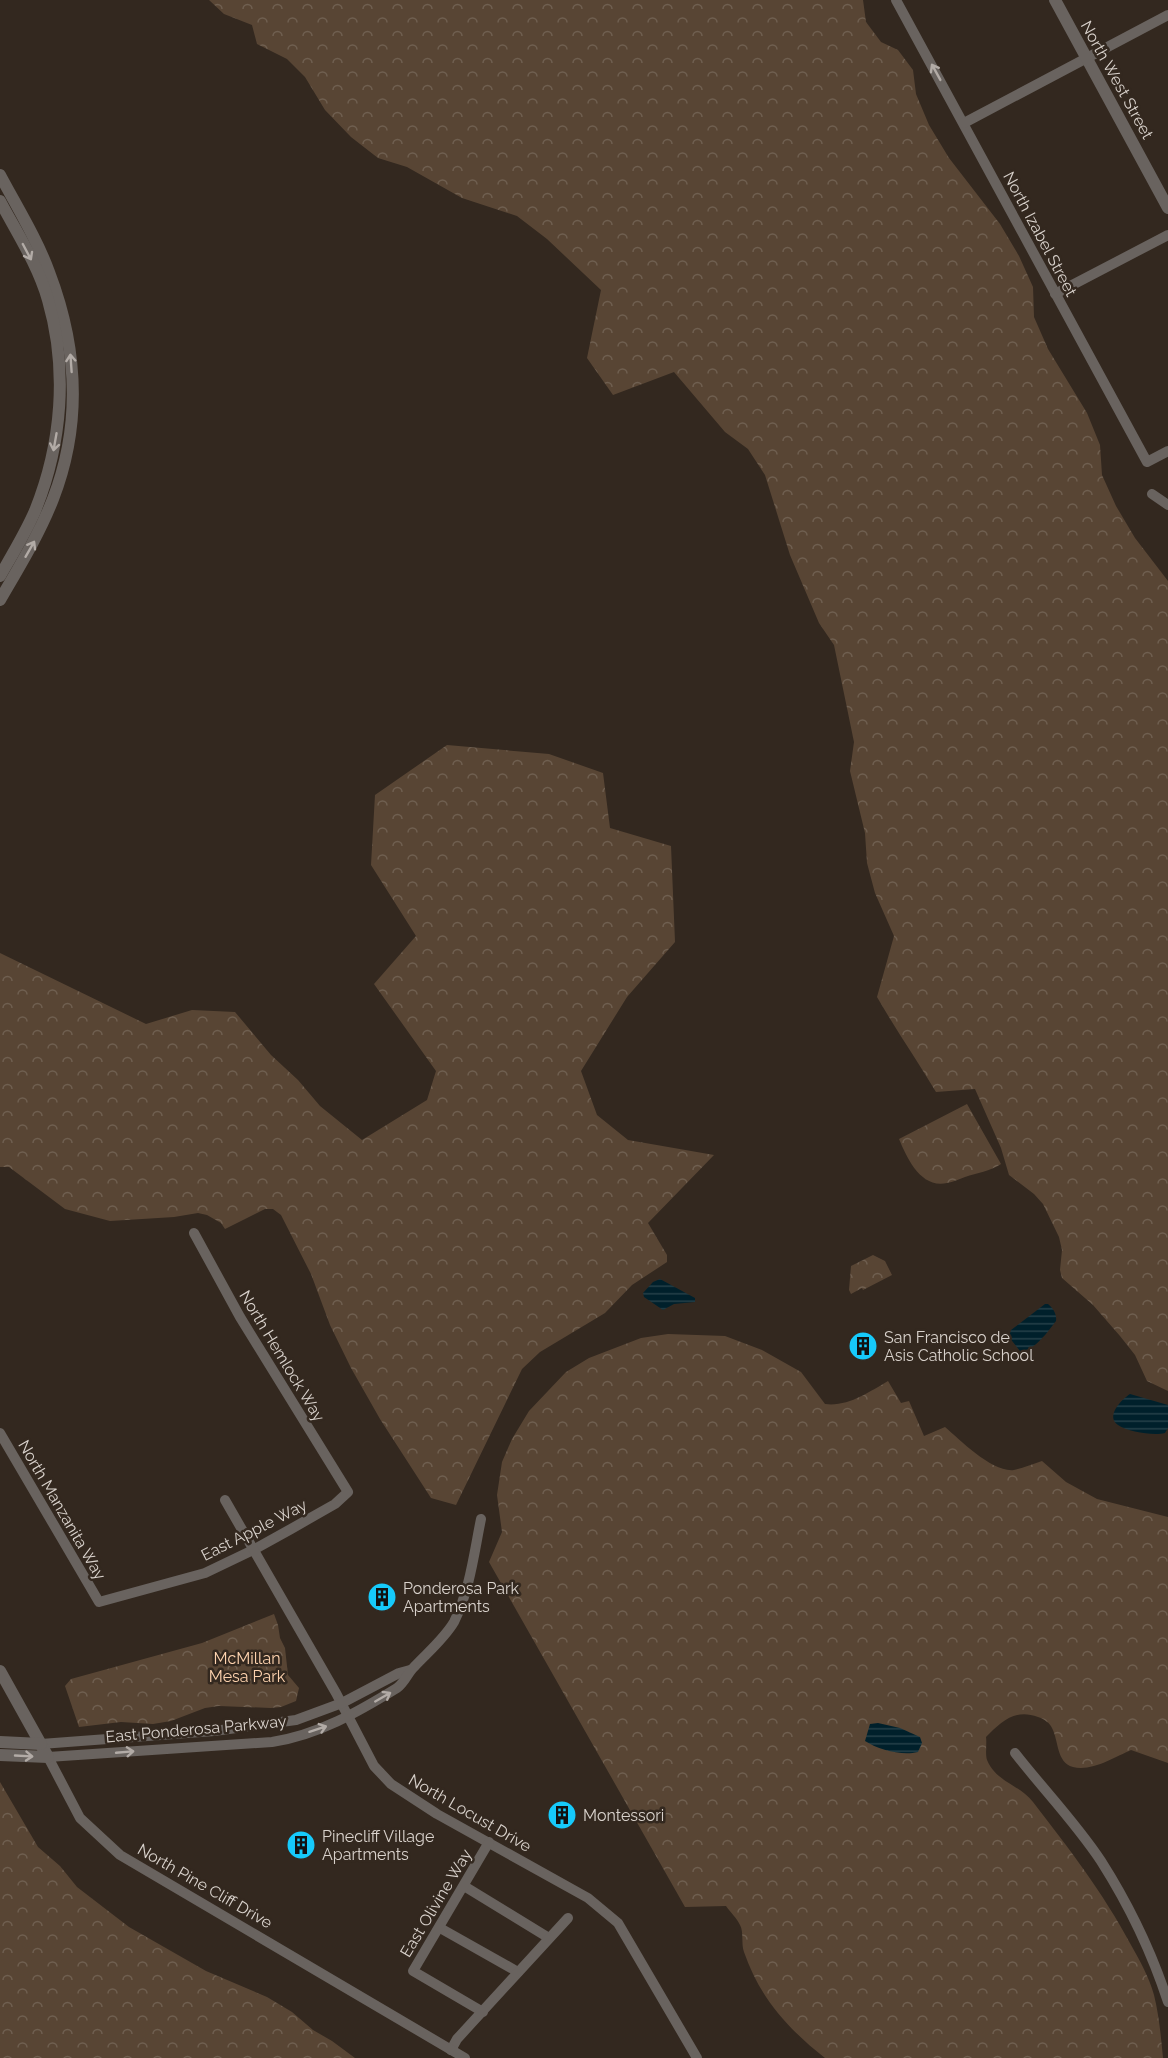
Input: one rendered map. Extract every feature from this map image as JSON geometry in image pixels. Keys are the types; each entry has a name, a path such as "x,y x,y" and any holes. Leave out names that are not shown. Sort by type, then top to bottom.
{"street":[{"name":"North Izabel Street","path":"896,0 1147,462 1168,451"},
{"name":"North West Street","path":"1055,0 1168,208"},
{"path":"964,123 1168,15"},
{"path":"0,175 49,272 70,350 74,401 69,446 53,498 35,540 0,600"},
{"path":"0,201 37,271 48,300 57,343 60,383 59,416 54,450 35,511 0,576"},
{"path":"1055,294 1168,235"},
{"path":"1152,494 1168,505"},
{"name":"North Hemlock Way","path":"194,1233 240,1317 348,1492"},
{"name":"North Manzanita Way","path":"0,1433 99,1602"},
{"name":"East Apple Way","path":"99,1602 205,1573 253,1550 335,1504 348,1492"},
{"name":"North Locust Drive","path":"225,1500 342,1703 374,1766 392,1784 437,1814 588,1898 618,1923 698,2058"},
{"name":"East Ponderosa Parkway","path":"0,1755 48,1757 287,1740 336,1723 406,1681 410,1670 453,1623 463,1599 481,1519"},
{"name":"East Ponderosa Parkway","path":"0,1742 42,1744 215,1731 296,1720 342,1703 399,1673 410,1670"},
{"name":"North Pine Cliff Drive","path":"0,1671 42,1744 80,1818 120,1856 465,2058"},
{"path":"215,1731 216,1745"},
{"path":"1015,1753 1070,1820 1106,1870 1145,1941 1168,2002"},
{"name":"East Olivine Way","path":"483,2012 413,1971 489,1842"},
{"path":"464,1886 549,1938"},
{"path":"451,2050 457,2039 568,1918"},
{"path":"440,1928 518,1972"}],"green space":[{"path":"209,0 863,0 866,22 881,42 898,50 913,70 916,94 929,125 949,158 1000,224 1019,256 1033,287 1034,317 1048,349 1087,413 1100,445 1102,475 1116,506 1135,538 1168,581 1168,1391 1147,1381 1135,1355 1120,1336 1093,1305 1062,1278 1060,1270 1062,1250 1059,1237 1043,1204 1009,1175 1001,1148 975,1089 936,1092 877,997 894,936 875,893 867,863 865,833 850,771 854,742 834,645 819,623 790,555 765,475 748,449 725,432 674,372 613,395 587,358 601,290 547,239 517,216 462,198 407,167 378,158 351,137 325,110 305,77 287,59 257,44 252,25 224,14"},
{"path":"447,745 549,754 603,773 610,828 671,846 675,942 627,997 581,1071 597,1115 628,1140 714,1155 648,1223 667,1255 667,1262 632,1285 605,1313 540,1352 522,1369 456,1505 431,1498 380,1419 330,1325 311,1274 281,1215 273,1209 265,1209 225,1229 221,1223 198,1213 174,1217 110,1221 65,1209 9,1167 0,1167 0,953 146,1024 192,1010 235,1012 271,1055 298,1080 320,1106 362,1140 427,1100 436,1071 374,984 416,936 371,865 375,795"},
{"path":"967,1104 1001,1164 949,1183 938,1184 922,1177 906,1155 899,1139"},
{"path":"873,1255 885,1261 892,1275 851,1294 849,1290 851,1266"},
{"path":"668,1334 725,1336 762,1350 801,1372 825,1404 850,1401 888,1381 901,1403 909,1401 924,1436 945,1427 977,1454 996,1466 1014,1470 1042,1461 1066,1482 1097,1499 1168,1517 1168,1763 1131,1750 1095,1766 1073,1767 1061,1756 1050,1724 1030,1715 1015,1715 1009,1718 986,1737 986,1757 991,1767 1033,1802 1073,1854 1120,1925 1147,1975 1154,1995 1163,2058 825,2058 787,2023 767,1998 744,1952 740,1925 726,1906 685,1907 489,1562 502,1532 497,1495 502,1462 512,1439 529,1411 566,1372 589,1358 641,1338"},
{"name":"McMillan Mesa Park","path":"274,1614 285,1648 288,1675 299,1688 296,1701 271,1708 219,1706 205,1708 171,1721 153,1724 121,1722 79,1727 65,1686 71,1679 202,1643"},
{"path":"0,1782 38,1847 60,1866 77,1887 129,1927 206,1971 267,1997 292,2012 313,2030 355,2058 0,2058"}],"water":[{"path":"660,1279 695,1298 695,1302 674,1304 663,1310 644,1297 643,1293 653,1282"},
{"path":"1045,1304 1053,1309 1056,1321 1036,1344 1020,1351 1009,1337 1011,1330"},
{"path":"1130,1394 1168,1405 1168,1428 1165,1433 1141,1433 1122,1427 1114,1421 1116,1408"},
{"path":"878,1723 900,1728 920,1737 922,1743 918,1752 891,1751 865,1741 870,1724"}],"place":[{"name":"San Francisco de Asis Catholic School","path":"863,1346"},
{"name":"Ponderosa Park Apartments","path":"382,1597"},
{"name":"Montessori","path":"562,1815"},
{"name":"Pinecliff Village Apartments","path":"301,1845"}]}
